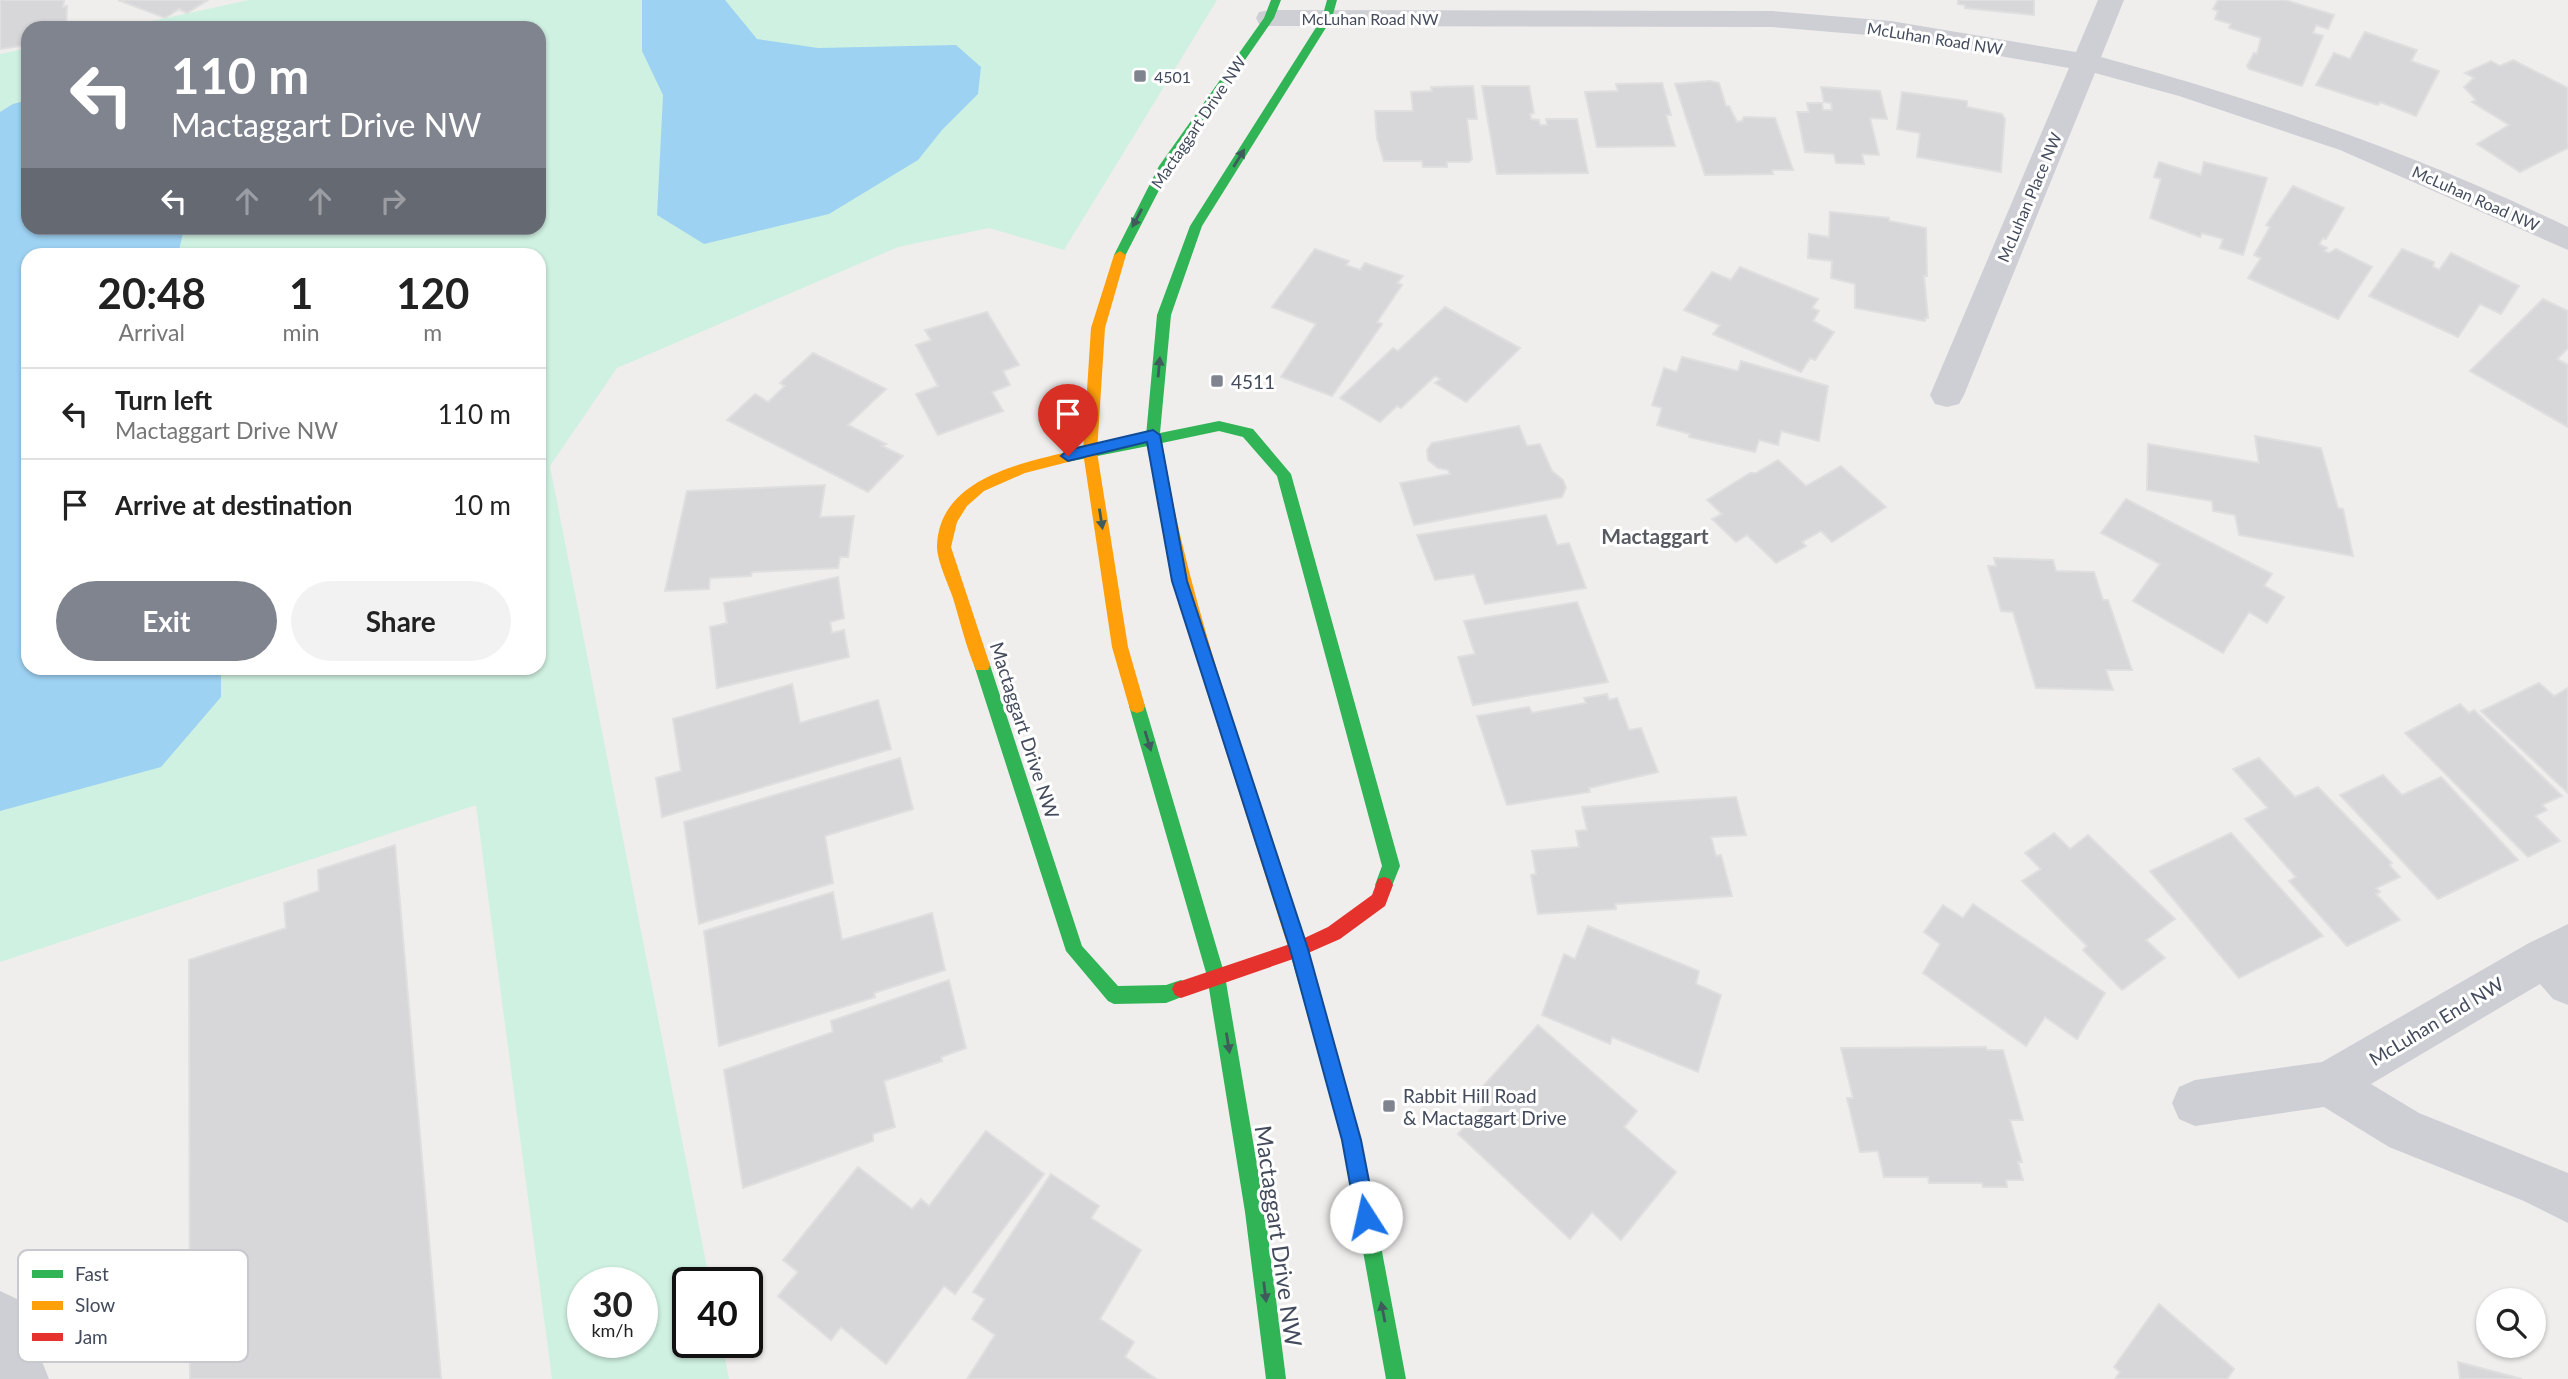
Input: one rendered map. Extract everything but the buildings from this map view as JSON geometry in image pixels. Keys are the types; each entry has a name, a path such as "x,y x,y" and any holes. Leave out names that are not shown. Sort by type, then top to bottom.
{"street":[{"name":"McLuhan Place NW","path":"1947,395 2111,0"},
{"name":"McLuhan Road NW","path":"1272,9 1772,19 1891,29 2086,62 2259,111 2350,143 2458,188 2568,240"},
{"name":"Mactaggart Drive NW","path":"1272,9 1165,166 1123,244 1098,328 1090,452 1120,647 1216,976 1255,1212 1276,1379"},
{"path":"1330,9 1196,226 1164,314 1153,435 1180,581 1299,949 1352,1140 1396,1379"},
{"name":"Mactaggart Drive NW","path":"1219,426 1248,433 1284,474 1391,866 1379,900 1334,933 1299,949 1166,993 1114,995 1075,951 944,547 946,523 978,486 1025,464 1090,452 1153,435 1219,426"},
{"name":"McLuhan End NW","path":"2195,1103 2328,1084 2560,961"},
{"path":"2328,1084 2405,1131 2538,1183 2568,1199"},
{"path":"0,1315 24,1379"}],"green space":[{"path":"249,0 1217,0 1064,250 989,228 898,247 617,368 550,466 707,1267 672,1267 672,1358 725,1358 729,1379 552,1379 476,805 0,962 0,54 21,50 21,235 546,235 546,21 152,21"}],"water":[{"path":"642,0 725,0 757,39 818,48 956,45 981,67 978,94 942,130 918,160 829,214 704,244 657,215 663,95 642,51"},
{"path":"21,102 21,235 182,235 180,248 21,248 21,675 221,675 221,697 161,767 0,811 0,112"}],"traffic: fast":[{"path":"1120,255 1165,166 1269,18 1276,0"},
{"path":"1167,508 1153,435 1164,315 1196,226 1327,18 1332,0"},
{"path":"1219,426 1248,433 1284,474 1391,866 1384,885"},
{"path":"1067,457 1219,426"},
{"path":"982,665 1075,951 1114,995 1166,994 1181,989"},
{"path":"1137,706 1216,976 1255,1212 1276,1379"},
{"path":"1299,953 1352,1140 1396,1379"}],"traffic: slow":[{"path":"1120,255 1098,328 1090,452 1120,647 1137,706"},
{"path":"982,665 944,547 950,521 962,502 979,487 1022,468 1067,457"},
{"path":"1167,508 1179,565 1210,676 1299,953"}],"traffic: jam":[{"path":"1181,989 1299,949 1334,933 1379,900 1384,885"}],"place":[{"name":"4501","path":"1140,76"},
{"name":"4511","path":"1217,381"},
{"name":"Rabbit Hill Road & Mactaggart Drive","path":"1389,1106"}],"district":[{"name":"Mactaggart","path":"1655,535"}],"route":[{"path":"1068,456 1153,435 1180,581 1299,949 1352,1140 1366,1217"}]}
